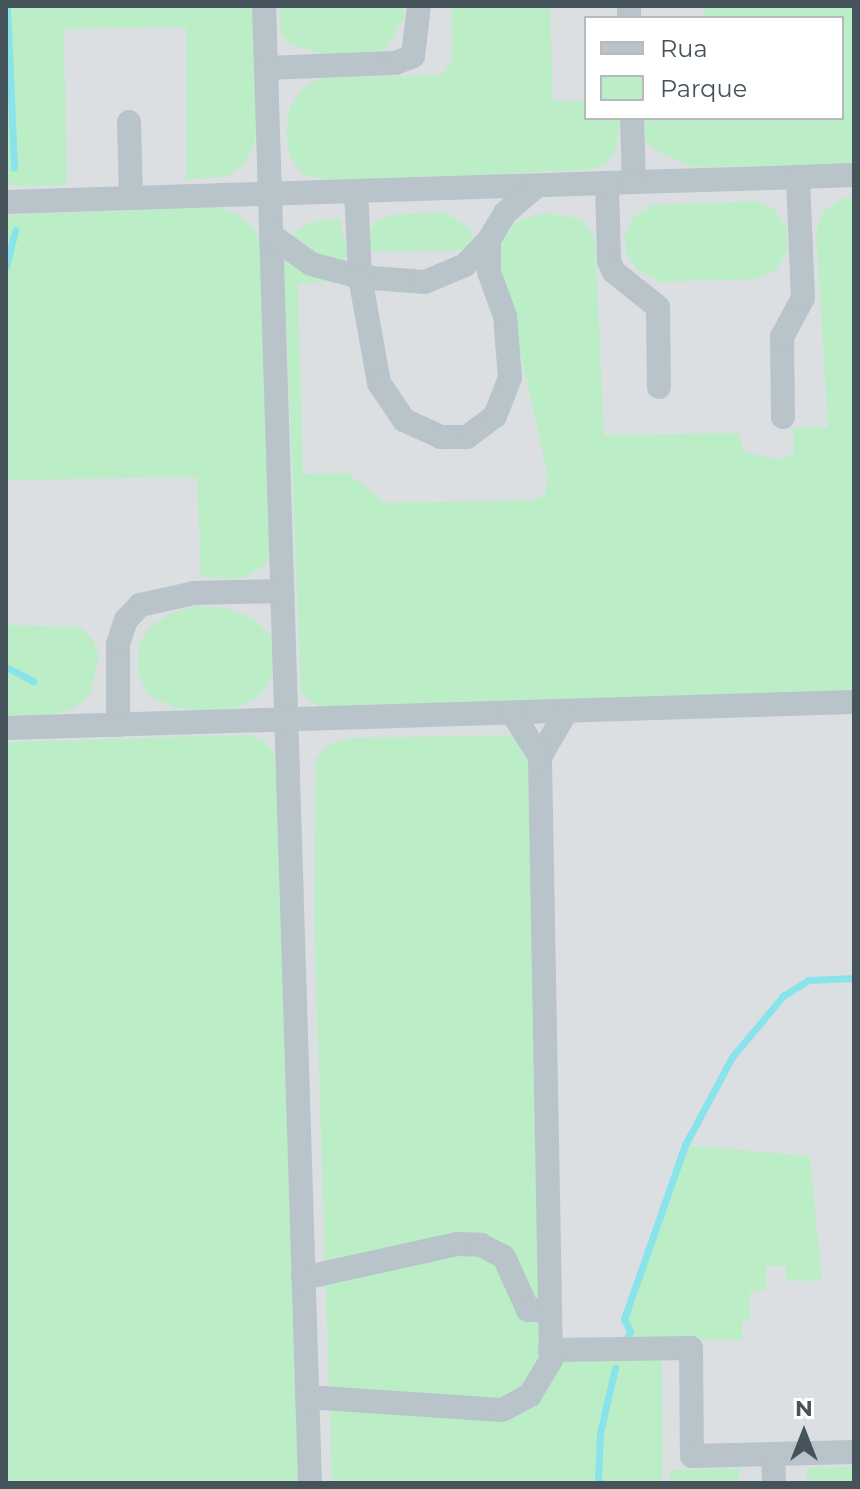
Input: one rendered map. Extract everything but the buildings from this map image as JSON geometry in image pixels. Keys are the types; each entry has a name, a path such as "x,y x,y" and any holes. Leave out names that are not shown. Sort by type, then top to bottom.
{"lane":[{"path":"264,6 310,1483"},
{"path":"266,68 395,63 413,56 419,6"},
{"path":"632,120 634,182"},
{"path":"129,122 131,198"},
{"path":"6,202 854,175"},
{"path":"783,417 782,337 803,298 798,177"},
{"path":"607,183 609,261 614,272 658,307 659,387"},
{"path":"271,235 311,264 360,277 425,282 465,265 489,240 505,213 538,185"},
{"path":"356,191 360,277 379,383 404,420 441,437 467,437 495,416 510,378 505,316 489,272 489,240"},
{"path":"118,725 118,644 126,620 140,605 194,593 282,591"},
{"path":"6,728 286,722 854,702"},
{"path":"307,1397 502,1410 530,1395 551,1360 540,757 566,712"},
{"path":"513,714 540,757"},
{"path":"303,1278 457,1244 481,1245 504,1257 528,1310 550,1310"},
{"path":"550,1350 691,1348 692,1456 854,1452"},
{"path":"773,1454 774,1483"}],"shaded area":[{"path":"6,6 854,6 854,1483 6,1483"}],"green space":[{"path":"6,6 253,6 258,123 254,146 244,164 228,176 186,180 186,27 64,29 67,185 6,186"},
{"path":"280,6 404,6 405,16 386,48 372,55 333,57 289,44 281,34"},
{"path":"451,6 550,6 553,101 584,101 584,120 621,120 615,152 606,163 589,170 333,181 303,175 290,157 286,130 290,107 303,89 320,78 442,75 452,58"},
{"path":"704,6 854,6 854,165 692,167 652,148 645,138 644,120 844,120 844,16 704,16"},
{"path":"854,197 854,693 319,707 301,693 284,262 289,237 310,223 339,218 348,254 329,282 298,284 303,474 348,473 386,503 535,500 545,494 548,476 500,263 501,240 518,221 545,213 581,219 595,237 604,435 738,433 744,452 779,459 794,454 793,428 828,427 816,232 822,213 840,199"},
{"path":"758,201 776,211 786,226 788,249 777,269 756,279 661,282 638,270 627,255 624,237 633,217 653,205"},
{"path":"216,207 237,214 254,228 261,244 273,547 265,565 246,577 224,579 201,576 197,477 6,480 6,215"},
{"path":"444,212 471,229 473,241 467,250 372,252 368,232 374,223 391,215"},
{"path":"198,606 225,608 253,618 271,636 275,661 269,684 256,699 234,708 205,711 174,707 148,695 138,673 138,646 151,626 171,613"},
{"path":"6,625 80,627 92,638 99,656 91,694 74,709 51,715 6,716"},
{"path":"246,735 264,740 274,754 277,776 298,1483 6,1483 6,742"},
{"path":"518,735 530,757 563,1356 662,1360 663,1483 332,1483 314,913 316,758 330,744 350,738"},
{"path":"685,1145 810,1156 822,1281 786,1281 786,1266 766,1266 766,1290 750,1291 750,1321 742,1321 742,1340 626,1342 630,1331 624,1319"},
{"path":"854,1467 854,1483 807,1483 807,1468"},
{"path":"739,1468 739,1483 670,1483 669,1470"}],"waterway":[{"path":"7,6 14,168"},
{"path":"6,267 15,230"},
{"path":"6,667 34,681"},
{"path":"626,1342 630,1331 624,1319 685,1145 732,1057 783,996 809,980 854,978"},
{"path":"598,1483 600,1433 615,1368"}]}
